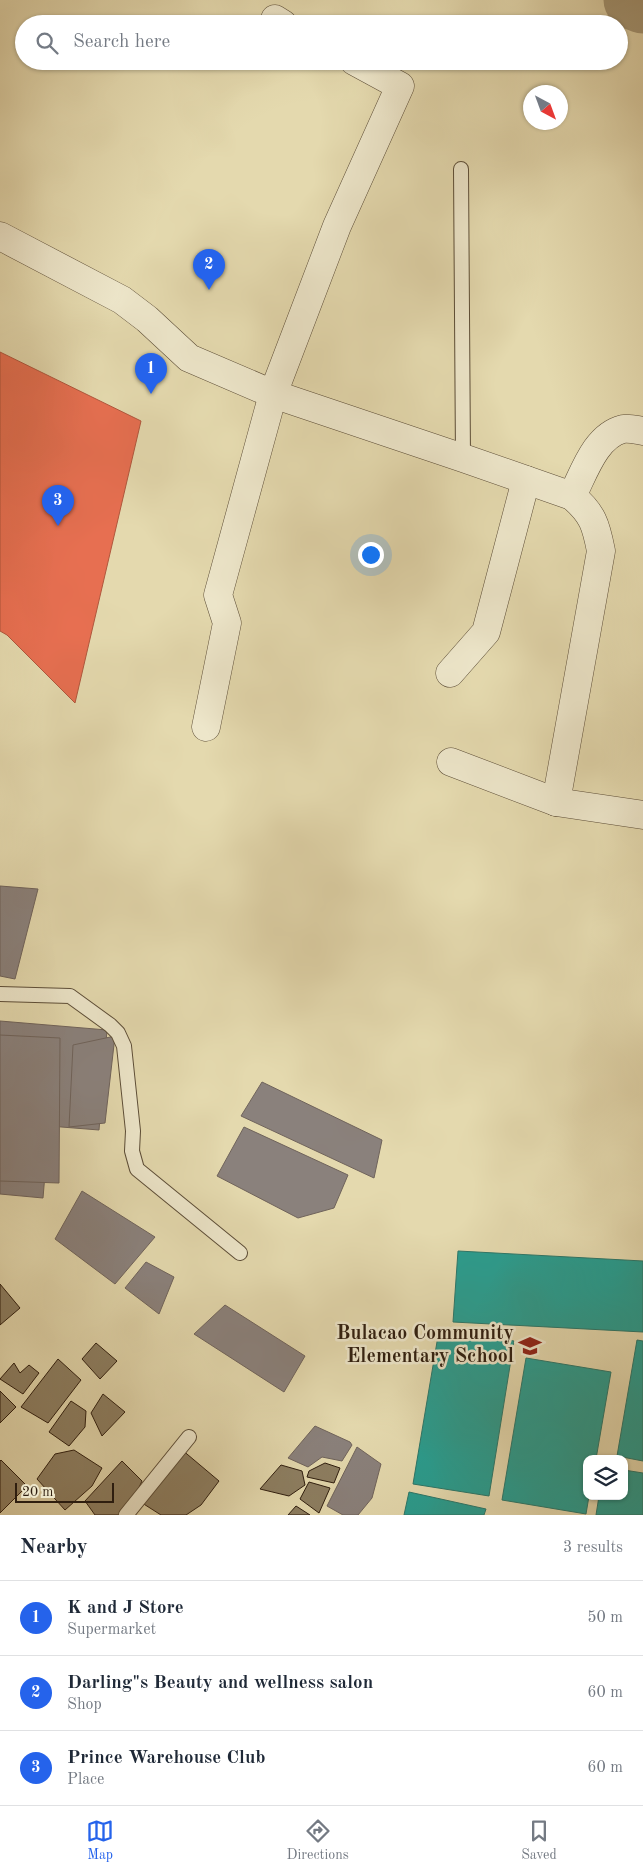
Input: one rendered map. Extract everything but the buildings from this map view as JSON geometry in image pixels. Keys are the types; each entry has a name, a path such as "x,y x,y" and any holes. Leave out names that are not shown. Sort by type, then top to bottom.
{"street":[{"path":"206,727 227,623 218,594 273,394 337,226 400,86 371,70"},
{"path":"0,236 122,300 190,358 273,394 572,496 584,507 596,526 601,551 556,802"},
{"path":"572,496 594,452 605,438 624,428 643,431"},
{"path":"450,673 486,632 526,480"},
{"path":"451,762 556,802 643,815"}],"lane":[{"path":"461,169 463,458"},
{"path":"0,994 70,996 110,1025 118,1034 124,1046 133,1131 132,1151 137,1169 240,1253"},
{"path":"126,1515 189,1437"}],"waterway":[{"path":"633,0 643,4"}],"place":[{"name":"Darling\"s Beauty and wellness salon","path":"209,290"},
{"name":"K and J Store","path":"151,394"},
{"name":"Prince Warehouse Club","path":"58,526"},
{"name":"Bulacao Community Elementary School","path":"530,1346"}]}
